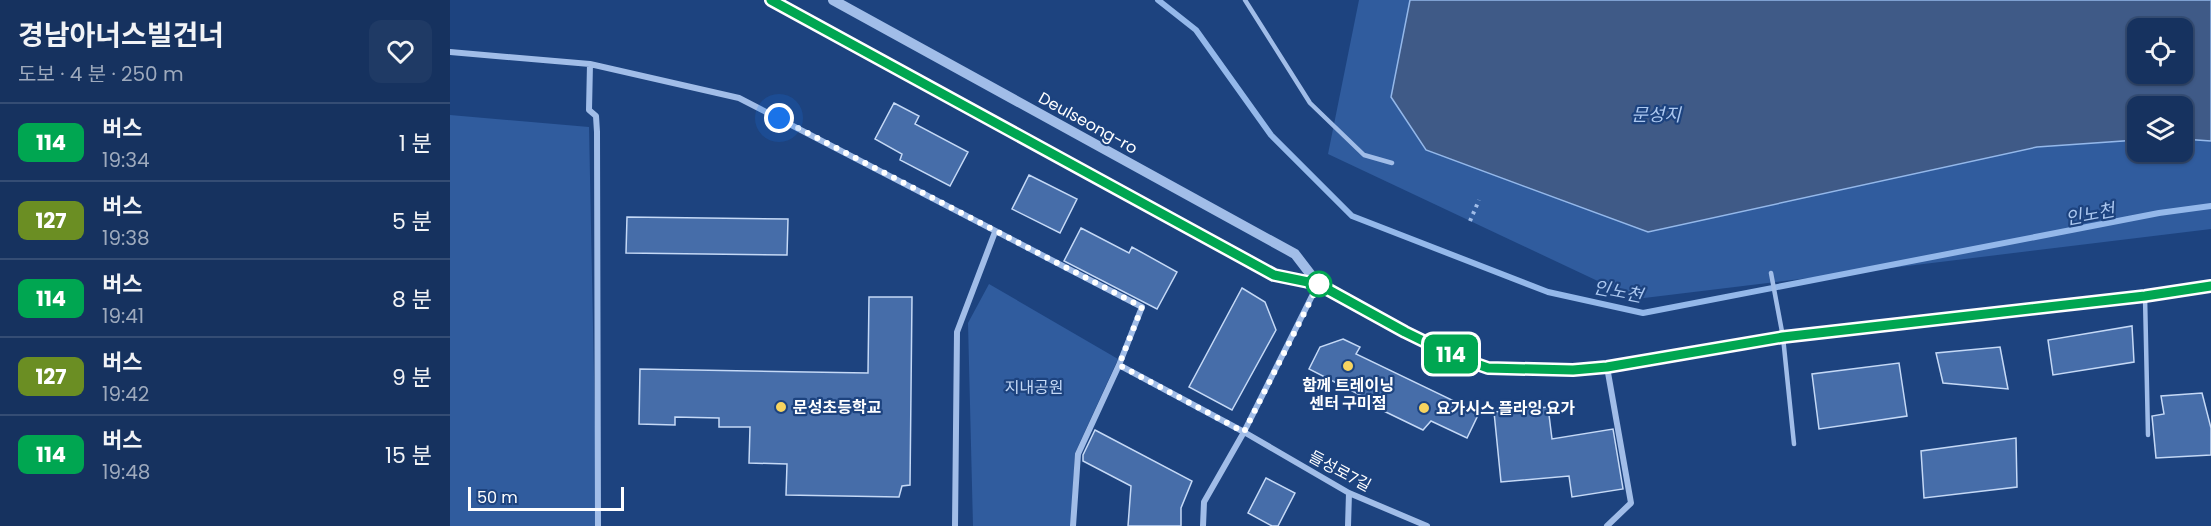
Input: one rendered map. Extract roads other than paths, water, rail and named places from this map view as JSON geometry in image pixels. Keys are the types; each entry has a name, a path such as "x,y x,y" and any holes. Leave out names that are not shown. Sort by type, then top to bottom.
{"street":[{"name":"Deulseong-ro","path":"771,0 1274,275 1318,284 1405,332 1454,356 1488,368 1573,370 1607,367 1783,337 2145,296 2211,286"},
{"name":"Deulseong-ro","path":"833,0 1294,254 1318,284"},
{"path":"450,52 590,64 739,98 1142,307 1119,365 1078,454 1073,526"},
{"path":"590,64 589,110 596,116 597,132 598,526"},
{"path":"955,526 957,332 995,232"},
{"path":"1203,526 1204,501 1244,432 1318,284"},
{"name":"들성로7길","path":"1119,365 1244,432 1349,493 1427,526"},
{"path":"1607,367 1631,503 1607,526"},
{"path":"1348,526 1349,493"}],"lane":[{"path":"1245,0 1310,103 1364,155 1392,163"},
{"path":"1771,273 1783,337 1794,444"},
{"path":"2145,296 2148,435"}],"water":[{"name":"문성지","path":"1410,0 2211,0 2211,141 2193,140 2193,96 2127,96 2127,141 2037,147 1648,232 1426,150 1391,97"}],"waterway":[{"name":"인노천","path":"1158,0 1196,30 1271,135 1352,216 1548,292 1643,313 2159,213 2211,206"}],"place":[{"name":"함께 트레이닝 센터 구미점","path":"1348,366"},
{"name":"문성초등학교","path":"781,407"},
{"name":"요가시스 플라잉 요가","path":"1424,408"}],"park label":[{"name":"지내공원","path":"1034,387"}]}
